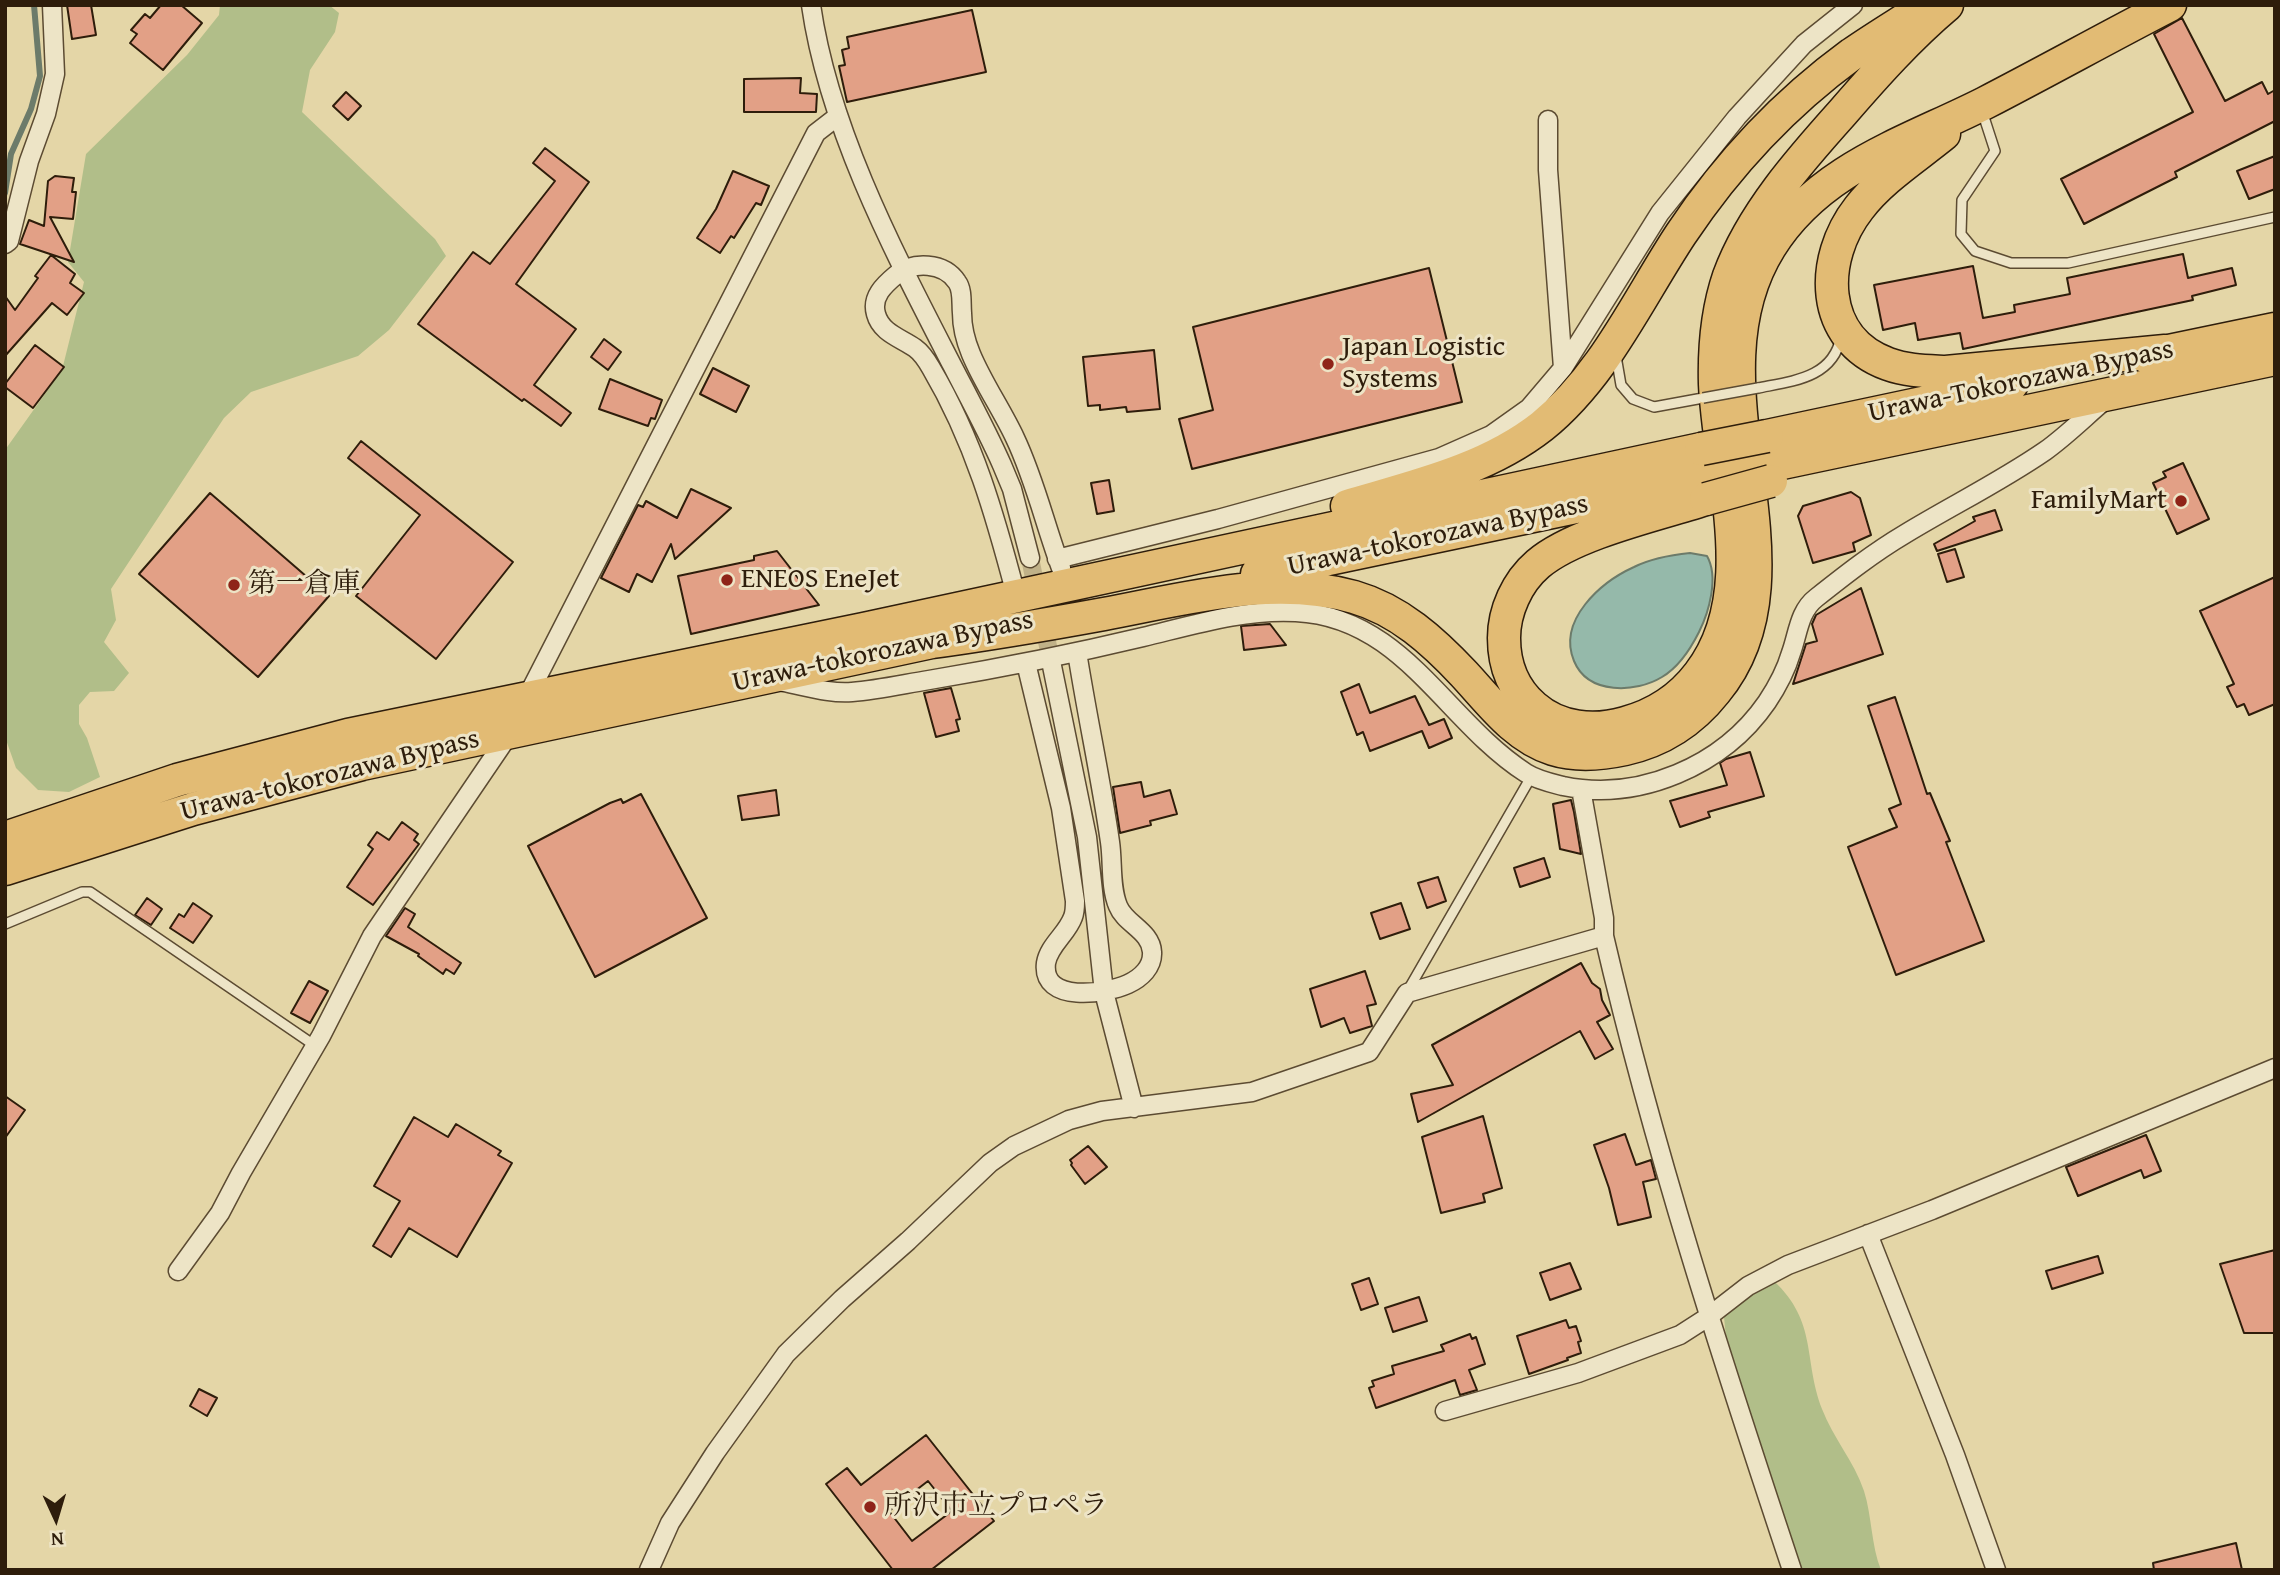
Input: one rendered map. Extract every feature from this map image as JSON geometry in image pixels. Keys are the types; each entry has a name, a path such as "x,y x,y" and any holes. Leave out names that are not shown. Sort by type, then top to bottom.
{"highway":[{"path":"1070,574 1395,492 1486,461 1541,427 1562,408 1598,366 1681,234 1753,142 1808,90 1853,54 1928,5"},
{"path":"1705,490 1556,551 1538,564 1523,580 1506,616 1505,656 1510,676 1520,693 1535,709 1571,726 1616,726 1657,711 1676,699 1705,666 1722,632 1731,595 1732,541 1717,413 1715,357 1722,302 1730,274 1744,244 1790,176 1866,85 1947,5"},
{"path":"925,643 1019,630 1249,589 1305,588 1357,598 1381,607 1403,620 1442,652 1515,728 1534,741 1554,749 1575,753 1600,753 1648,742 1669,733 1706,704 1721,685 1744,644 1750,620 1755,568 1739,407 1738,359 1741,322 1759,268 1772,245 1788,222 1809,202 1860,163 1894,144 1981,105 2170,5"},
{"path":"1981,105 1877,188 1847,226 1836,248 1831,288 1835,311 1843,328 1855,343 1870,355 1912,371 1973,370 2165,351"},
{"name":"Urawa-Tokorozawa Bypass","path":"1769,461 2165,351 2275,329"},
{"name":"Urawa-Tokorozawa Bypass","path":"1769,461 2275,359"},
{"name":"Urawa-tokorozawa Bypass","path":"5,838 177,780 348,736 1016,595 1070,574 1701,449 1769,461"},
{"name":"Urawa-tokorozawa Bypass","path":"5,869 193,809 362,764 925,643 1705,490 1769,461"}],"street":[{"path":"5,244 9,241 55,74 52,5"},
{"path":"811,5 814,30 838,116 904,269 999,456 1012,489 1030,558"},
{"path":"1016,595 995,512 963,432 933,371 920,352 898,340 877,319 875,310 878,294 884,285 904,269 927,265 949,274 958,283 971,354 1015,438 1070,574 1218,519 1439,458 1491,435 1529,408 1563,368 1640,243 1686,179 1737,117 1804,44 1853,5"},
{"path":"526,699 816,133 838,116"},
{"path":"1548,120 1548,170 1563,368"},
{"path":"757,678 848,693 1026,663 1220,618 1262,612 1298,612 1330,617 1357,627 1384,642 1406,660 1480,738 1531,776 1581,789 1616,789 1648,784 1677,775 1705,760 1748,725 1767,702 1780,680 1808,604 1895,540 1978,493 2049,448 2115,391"},
{"path":"1026,663 1060,808 1075,901 1074,916 1049,953 1046,964 1048,975 1050,981 1064,991 1104,992 1128,984 1143,975 1151,963 1152,953 1150,942 1118,908 1115,897 1110,844 1077,652"},
{"path":"1052,666 1087,838 1104,992 1133,1108"},
{"path":"178,1271 220,1213 372,936 512,730"},
{"path":"1581,789 1604,918 1604,936 1630,1048 1639,1070 1674,1204 1708,1317 1792,1570"},
{"path":"649,1570 670,1523 723,1442 786,1354 990,1163 1014,1146 1069,1120 1102,1111 1252,1092 1369,1052 1407,993 1604,936"},
{"path":"1445,1411 1578,1373 1680,1335 1748,1286 1788,1265 1933,1210 2275,1068"},
{"path":"1868,1234 1955,1455 1996,1570"}],"lane":[{"path":"1981,105 1995,151 1962,200 1961,233 1975,251 2011,263 2068,263 2275,216"},
{"path":"1614,342 1621,386 1633,399 1654,407 1805,379 1823,369 1839,349 1843,328"},
{"path":"1407,993 1531,776"},
{"path":"5,924 82,892 90,892 314,1045"}],"green space":[{"path":"220,5 329,5 339,13 335,32 310,70 302,112 435,239 446,256 389,330 358,356 251,392 224,418 111,589 116,620 104,642 129,673 114,691 90,692 79,705 79,724 87,738 100,777 69,792 38,790 16,768 5,737 5,450 62,370 84,282 68,262 86,154 187,55 219,15"},
{"path":"1774,1281 1788,1297 1804,1327 1816,1391 1832,1430 1864,1491 1881,1570 1791,1570 1729,1368 1724,1317"}],"shaded area":[{"path":"1690,553 1707,556 1711,564 1712,584 1703,624 1683,658 1662,677 1639,686 1614,688 1590,680 1574,661 1570,646 1577,617 1585,604 1608,582 1634,567 1661,557"}],"building":[{"path":"67,5 91,5 96,35 72,39"},
{"path":"161,5 181,5 202,23 163,70 130,43 137,34 131,30 145,14 150,18"},
{"path":"972,10 986,72 847,102 839,66 845,65 842,50 849,48 847,37"},
{"path":"2182,18 2225,101 2262,82 2268,94 2275,90 2275,121 2175,172 2177,177 2084,224 2061,179 2193,112 2154,34"},
{"path":"801,78 800,93 817,94 816,112 744,112 744,79"},
{"path":"346,92 361,106 348,120 333,106"},
{"path":"545,148 589,182 516,284 576,329 534,385 571,413 561,426 524,399 522,401 418,324 473,252 490,264 555,181 533,163"},
{"path":"2275,156 2275,189 2249,199 2237,171"},
{"path":"733,171 769,186 761,205 756,203 734,238 731,236 720,253 697,238 716,209"},
{"path":"55,176 74,178 72,192 76,192 73,219 50,217 74,262 20,244 29,220 44,226 48,181"},
{"path":"2183,254 2188,278 2232,268 2236,285 2192,296 2193,300 1963,349 1960,333 1918,340 1915,323 1883,330 1874,285 1973,266 1983,318 2015,312 2014,305 2070,294 2067,278"},
{"path":"51,255 75,274 70,283 84,293 67,315 52,303 5,356 5,296 15,310"},
{"name":"Japan Logistic Systems","path":"1429,268 1462,402 1192,469 1179,419 1213,410 1193,327"},
{"path":"604,339 621,352 608,370 591,357"},
{"path":"35,345 64,367 33,408 5,387 5,384"},
{"path":"1154,350 1160,409 1127,412 1126,407 1100,410 1100,405 1088,406 1083,357"},
{"path":"713,368 749,386 736,412 700,394"},
{"path":"610,379 662,400 655,419 651,418 648,426 599,409"},
{"path":"361,441 513,562 436,659 356,596 420,515 348,458"},
{"name":"FamilyMart","path":"2183,463 2209,519 2177,534 2153,483 2166,477 2163,472"},
{"path":"1109,480 1114,511 1097,514 1091,483"},
{"path":"691,489 731,508 675,559 671,544 652,582 637,574 629,592 601,578 638,505 643,507 646,501 677,518"},
{"path":"1851,492 1860,498 1871,535 1853,543 1855,551 1813,563 1798,516 1803,506"},
{"name":"第一倉庫","path":"210,493 329,596 258,677 139,574"},
{"path":"1995,510 2002,530 1937,551 1934,544 1975,521 1973,517"},
{"path":"1955,549 1964,577 1947,582 1938,554"},
{"path":"777,551 819,605 691,634 678,576 754,560 754,556"},
{"path":"2275,577 2275,704 2249,715 2244,704 2237,707 2227,687 2234,684 2200,611"},
{"path":"1861,588 1883,654 1793,684 1806,644 1817,641 1812,624 1816,615"},
{"path":"1270,624 1286,645 1244,650 1241,626"},
{"path":"1359,684 1370,713 1415,696 1429,725 1444,719 1452,738 1429,748 1422,731 1370,751 1363,732 1357,735 1341,692"},
{"path":"951,688 960,719 956,720 959,731 936,737 924,693"},
{"path":"1895,697 1927,794 1930,793 1950,841 1946,842 1984,941 1896,975 1848,847 1897,827 1889,809 1901,804 1868,706"},
{"path":"1750,752 1764,796 1708,812 1710,817 1680,827 1670,801 1727,785 1720,763"},
{"path":"1141,782 1144,797 1170,790 1177,814 1150,821 1151,825 1120,833 1113,787"},
{"path":"776,790 779,815 742,820 738,796"},
{"path":"641,794 707,918 595,977 528,846 610,803 621,799 623,803"},
{"path":"1571,800 1581,854 1560,849 1553,804"},
{"path":"402,822 418,834 414,840 419,844 373,905 347,887 373,849 368,845 377,832 389,840"},
{"path":"1544,858 1550,877 1520,887 1514,868"},
{"path":"1438,877 1446,901 1427,908 1418,883"},
{"path":"147,898 162,909 151,925 135,915"},
{"path":"193,903 212,916 193,943 170,928 179,914 184,917"},
{"path":"1401,903 1410,929 1380,939 1371,913"},
{"path":"405,908 415,914 408,927 461,963 454,974 446,969 443,974 418,956 419,954 386,936"},
{"path":"1581,963 1592,983 1600,989 1610,1015 1597,1022 1613,1049 1595,1059 1580,1031 1418,1122 1411,1094 1453,1085 1432,1045"},
{"path":"1365,971 1376,1004 1367,1006 1372,1026 1350,1033 1344,1018 1321,1027 1310,989"},
{"path":"309,981 328,991 310,1023 291,1013"},
{"path":"5,1096 25,1110 5,1138"},
{"path":"1483,1116 1502,1188 1483,1194 1485,1202 1441,1213 1422,1137"},
{"path":"414,1117 448,1137 456,1124 501,1151 498,1155 512,1163 457,1257 409,1228 391,1257 373,1246 400,1201 374,1186"},
{"path":"1625,1134 1636,1165 1651,1160 1656,1179 1643,1182 1651,1217 1618,1225 1594,1145"},
{"path":"2146,1135 2161,1171 2144,1178 2141,1170 2078,1196 2066,1167"},
{"path":"1088,1146 1107,1167 1085,1184 1070,1160"},
{"path":"2275,1250 2275,1333 2244,1333 2220,1264"},
{"path":"2098,1256 2103,1273 2052,1289 2046,1271"},
{"path":"1570,1263 1581,1289 1550,1300 1540,1273"},
{"path":"1369,1278 1378,1304 1361,1310 1352,1284"},
{"path":"1419,1297 1427,1321 1393,1332 1385,1308"},
{"path":"1566,1320 1569,1328 1576,1326 1581,1341 1578,1342 1581,1353 1529,1374 1517,1336"},
{"path":"1470,1334 1472,1339 1476,1337 1485,1364 1469,1370 1477,1390 1460,1395 1455,1380 1376,1408 1369,1388 1374,1386 1372,1381 1394,1374 1392,1366 1444,1351 1441,1345"},
{"path":"199,1389 217,1398 207,1416 190,1406"},
{"name":"所沢市立プロペラ","path":"926,1435 994,1521 931,1570 893,1570 826,1484 847,1468 861,1485","holes":["928,1481 952,1511 912,1541 889,1511"]},
{"path":"2236,1543 2242,1570 2154,1570 2153,1563"}],"waterway":[{"path":"5,193 11,154 31,109 40,76 34,5"}],"tunnel":[{"path":"1030,558 1052,666"}],"place":[{"name":"Japan Logistic Systems","path":"1328,364"},
{"name":"FamilyMart","path":"2181,501"},
{"name":"ENEOS EneJet","path":"727,580"},
{"name":"第一倉庫","path":"234,585"},
{"name":"所沢市立プロペラ","path":"870,1507"}]}
